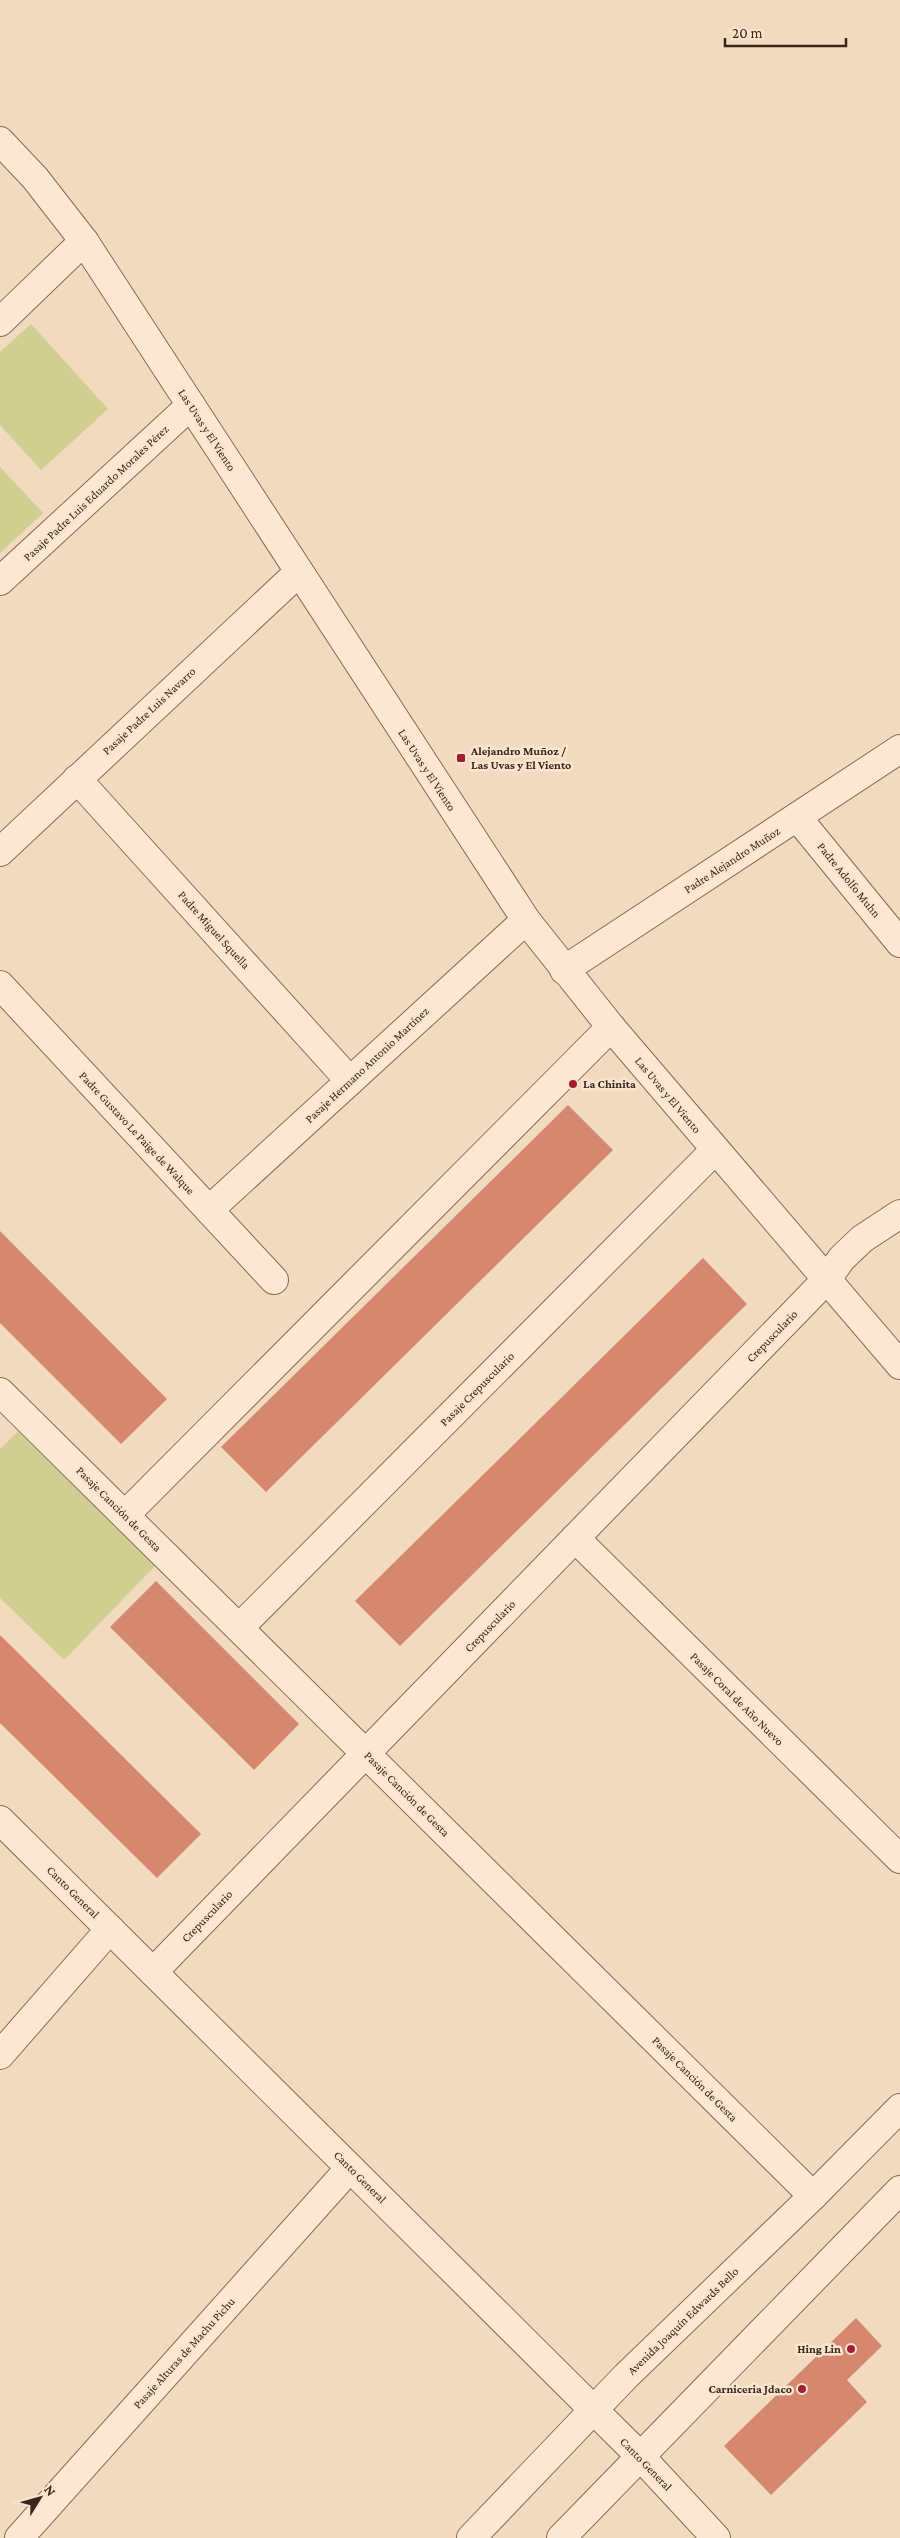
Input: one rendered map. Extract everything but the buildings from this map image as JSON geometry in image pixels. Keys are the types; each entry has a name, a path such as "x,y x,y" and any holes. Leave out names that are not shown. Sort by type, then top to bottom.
{"street":[{"name":"Las Uvas y El Viento","path":"0,141 34,178 84,241 526,920 611,1027 900,1365"},
{"path":"0,322 84,241"},
{"name":"Pasaje Padre Luis Eduardo Morales Pérez","path":"0,581 191,405"},
{"name":"Pasaje Padre Luis Navarro","path":"0,852 298,572"},
{"name":"Padre Alejandro Muñoz","path":"564,970 900,749"},
{"name":"Padre Miguel Squella","path":"78,779 350,1081"},
{"name":"Padre Adolfo Muhn","path":"798,816 900,943"},
{"name":"Pasaje Hermano Antonio Martínez","path":"209,1210 526,920"},
{"name":"Padre Gustavo Le Paige de Walque","path":"0,986 274,1280"},
{"path":"125,1515 611,1027"},
{"name":"Pasaje Crepusculario","path":"239,1628 715,1150"},
{"name":"Crepusculario","path":"153,1972 827,1279 842,1258 862,1240 900,1214"},
{"name":"Pasaje Canción de Gesta","path":"0,1392 813,2196"},
{"name":"Pasaje Coral de Año Nuevo","path":"575,1538 900,1859"},
{"name":"Canto General","path":"0,1820 640,2456 716,2538"},
{"path":"0,2055 110,1929"},
{"name":"Avenida Joaquín Edwards Bello","path":"471,2538 593,2410 813,2196 900,2108"},
{"name":"Pasaje Alturas de Machu Pichu","path":"19,2538 350,2168"},
{"path":"561,2538 900,2190"}],"shaded area":[{"path":"31,324 108,409 41,470 0,425 0,352"},
{"path":"0,467 43,513 0,553"},
{"path":"18,1431 155,1566 64,1660 0,1598 0,1449"}],"place":[{"name":"Alejandro Muñoz / Las Uvas y El Viento","path":"461,758"},
{"name":"La Chinita","path":"573,1084"},
{"name":"Hing Lin","path":"851,2349"},
{"name":"Carniceria Jdaco","path":"802,2389"}]}
